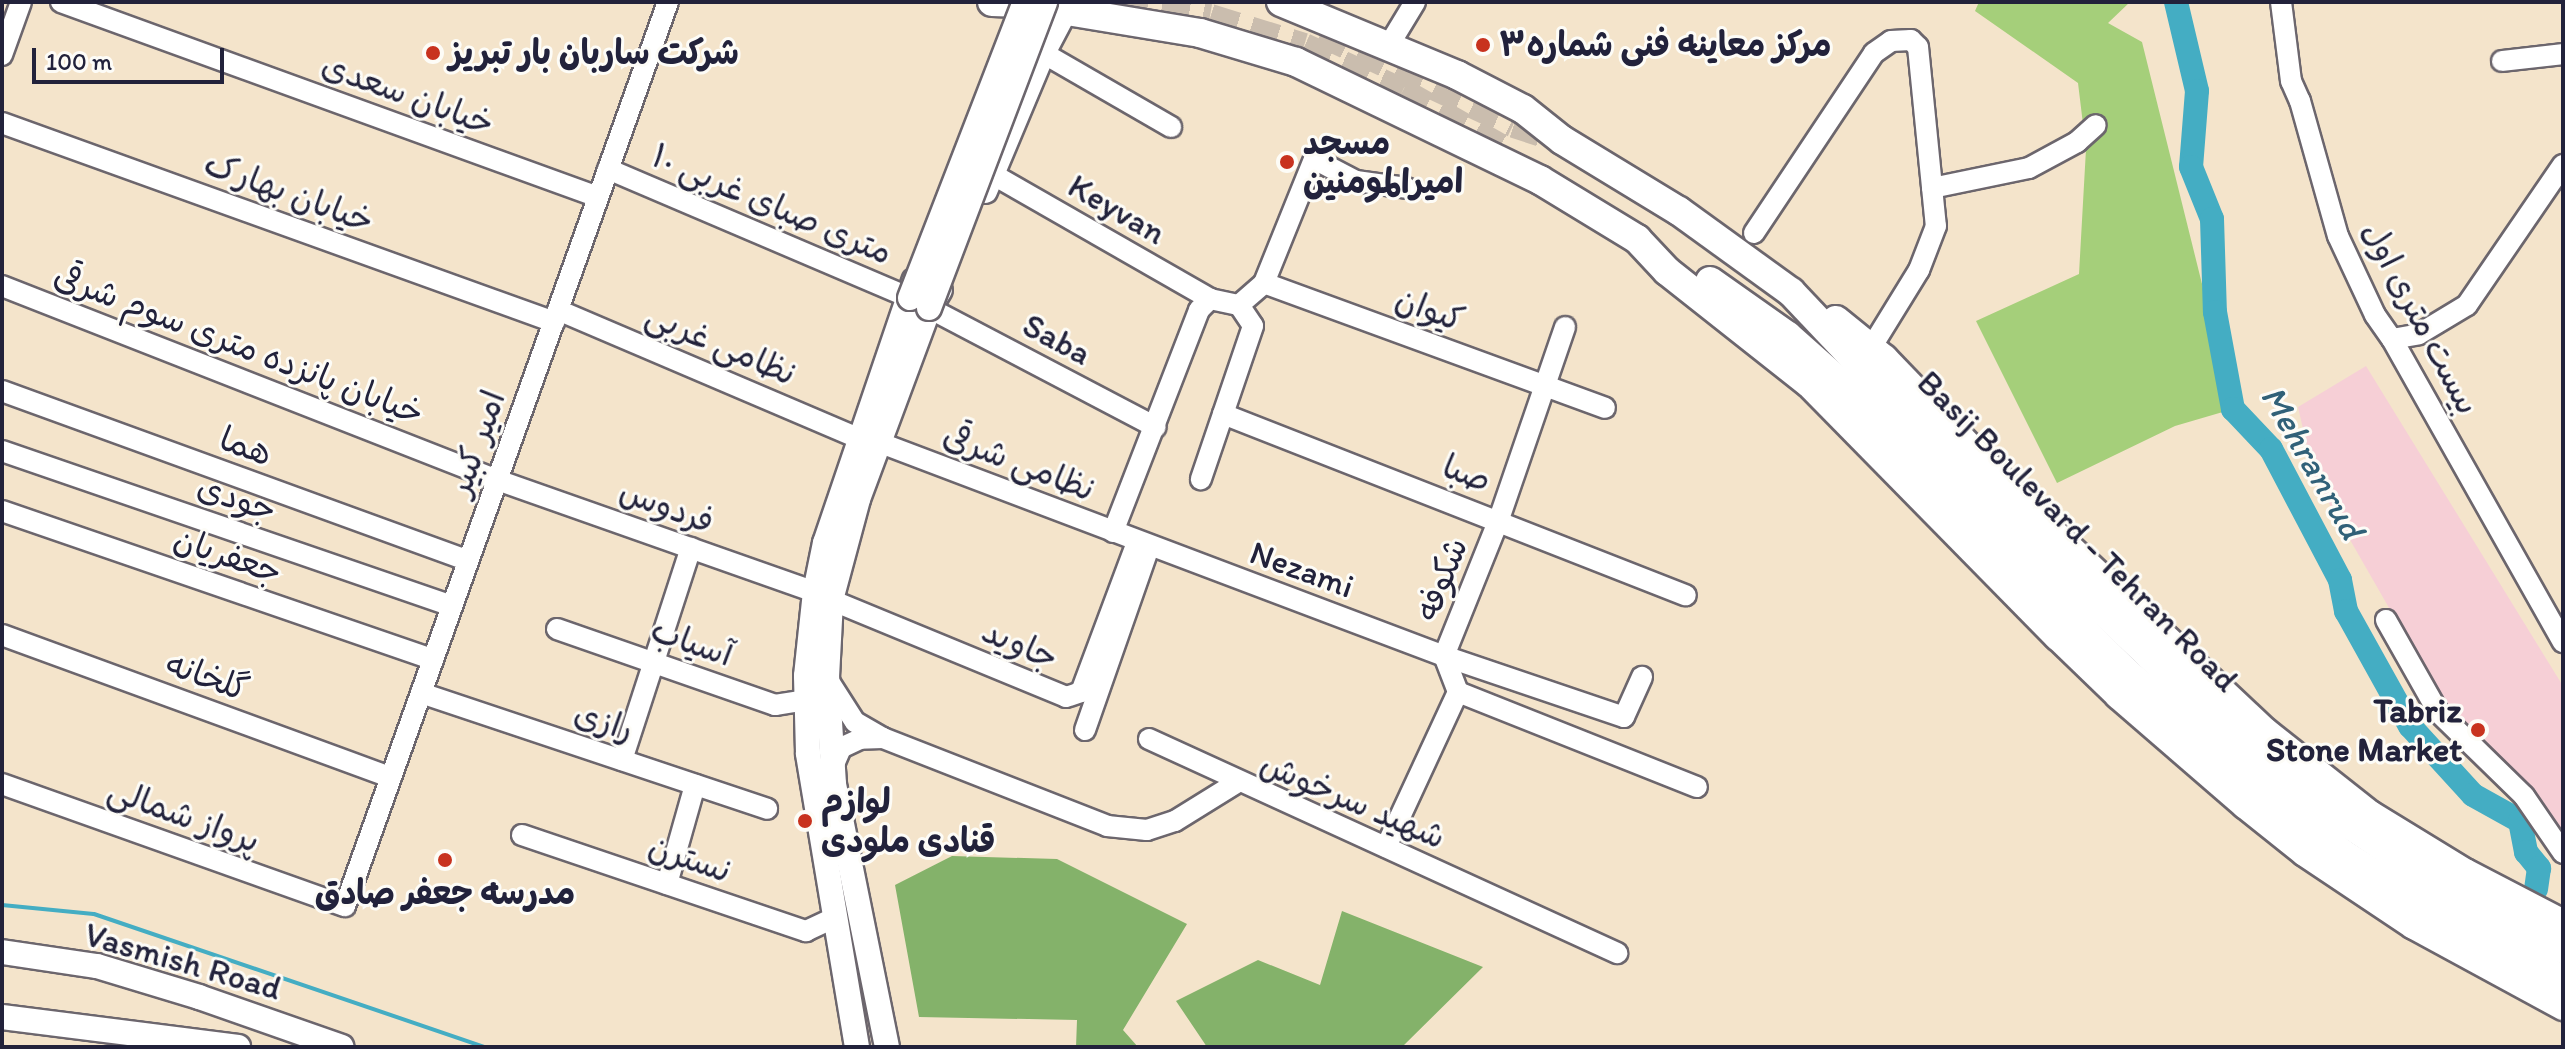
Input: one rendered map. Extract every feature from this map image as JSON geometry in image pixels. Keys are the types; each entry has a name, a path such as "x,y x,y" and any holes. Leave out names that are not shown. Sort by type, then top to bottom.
{"highway":[{"name":"Basij Boulevard - Tehran Road","path":"1281,2 1389,45 1523,109 1562,140 1679,211 1791,292 1994,507 2215,718 2332,813 2437,883 2563,950"},
{"path":"1012,3 1039,18 1063,7 1106,10 1200,33 1296,62 1540,180 1637,239 1667,271 1809,383 2119,695 2245,804 2305,852 2414,925 2563,1006"},
{"name":"Basij Boulevard - Tehran Road","path":"1637,239 1683,263 1788,336 1840,382 1951,500 2125,671 2264,792 2342,853 2423,905 2563,980"},
{"path":"1791,292 1825,310 1871,348 2069,550 2266,733 2370,815 2465,873 2563,924"}],"main road":[{"path":"857,1047 808,753 806,700 823,596 858,499 868,440 920,303 1012,3"},
{"path":"920,303 1063,7"},
{"path":"920,303 950,273 1063,7"},
{"path":"823,596 833,767 887,1047"},
{"name":"Vasmish Road","path":"2,952 97,966 199,997 342,1047"},
{"name":"Vasmish Road","path":"2,1017 238,1047"},
{"path":"75,1047 125,1034"}],"street":[{"name":"خیابان سعدی","path":"61,2 598,197"},
{"name":"امیر کبیر","path":"345,906 668,2"},
{"path":"1389,45 1415,2"},
{"name":"بیست متری اول","path":"2281,2 2291,81 2304,114 2338,236 2375,315 2392,339 2563,642"},
{"path":"2,55 13,10"},
{"path":"1754,233 1874,53 1891,41 1911,40 1918,47 1936,226 1930,250 1871,348"},
{"path":"1043,53 1171,127"},
{"path":"2502,61 2563,54"},
{"name":"خیابان بهارک","path":"2,123 556,316"},
{"path":"1932,188 2029,168 2077,142 2096,125"},
{"path":"1201,479 1253,326 1239,305 1264,283 1314,159 1356,181 1407,188"},
{"path":"2392,339 2419,334 2467,305 2563,165"},
{"name":"۱۰ متری صبای غربی","path":"608,169 920,303"},
{"name":"Keyvan","path":"992,174 1210,299 1239,305"},
{"name":"کیوان","path":"1264,283 1605,408"},
{"name":"خیابان پانزده متری سوم شرقی","path":"2,286 497,480"},
{"path":"1113,532 1199,310 1210,299"},
{"name":"Saba","path":"920,303 1156,427"},
{"name":"نظامی غربی","path":"556,316 868,440"},
{"name":"شکوفه","path":"1458,692 1444,656 1499,519 1565,327"},
{"name":"هما","path":"2,391 468,561"},
{"name":"صبا","path":"1223,414 1499,519 1686,595"},
{"name":"نظامی شرقی","path":"868,440 1143,544"},
{"name":"جودی","path":"2,451 452,606"},
{"name":"فردوس","path":"497,480 823,596"},
{"name":"جعفریان","path":"2,511 433,659"},
{"path":"1085,730 1143,544"},
{"name":"جاوید","path":"823,596 1066,697 1081,692 1143,544"},
{"name":"Nezami","path":"1143,544 1444,656"},
{"path":"622,760 691,548"},
{"path":"2386,620 2438,712 2524,796 2563,853"},
{"name":"آسیاب","path":"557,629 775,705 806,700"},
{"name":"گلخانه","path":"2,635 391,777"},
{"path":"1444,656 1624,717 1642,677"},
{"name":"شهید سرخوش","path":"827,677 855,722 883,738 1107,826 1147,830 1175,821 1238,782 1617,953"},
{"path":"1386,847 1458,692 1697,787"},
{"name":"رازی","path":"421,693 767,809"},
{"path":"833,767 841,748 860,739 883,738"},
{"path":"1149,739 1238,782"},
{"name":"پرواز شمالی","path":"2,784 345,906"},
{"path":"667,884 695,785"},
{"name":"نسترن","path":"522,835 806,931 836,917"}],"shaded area":[{"path":"2366,366 2563,686 2563,833 2546,807 2447,709 2314,477 2298,407"}],"green space":[{"path":"1979,2 2130,2 2108,23 2142,42 2233,409 2175,426 2057,483 1976,321 2079,274 2086,149 2078,83 1975,11"},
{"path":"952,856 1057,859 1187,924 1123,1030 1138,1047 1076,1047 1077,1020 919,1017 895,885"},
{"path":"1342,911 1483,967 1402,1047 1207,1047 1176,1001 1258,960 1320,985"}],"waterway":[{"name":"Mehranrud","path":"2176,2 2197,91 2191,167 2212,219 2215,312 2233,409 2271,449 2340,580 2346,611 2410,726 2473,795 2520,821 2526,852 2539,868 2536,889"},
{"path":"2,905 94,914 484,1047"}],"tunnel":[{"path":"1120,2 1210,18 1304,47 1402,92 1501,148"},
{"path":"1321,33 1514,124 1557,138"}],"place":[{"name":"مرکز معاینه فنی شماره۳","path":"1483,45"},
{"name":"شرکت ساربان بار تبریز","path":"433,53"},
{"name":"مسجد امیرالمومنین","path":"1287,162"},
{"name":"Tabriz Stone Market","path":"2478,730"},
{"name":"لوازم قنادی ملودی","path":"805,821"},
{"name":"مدرسه جعفر صادق","path":"445,860"}]}
